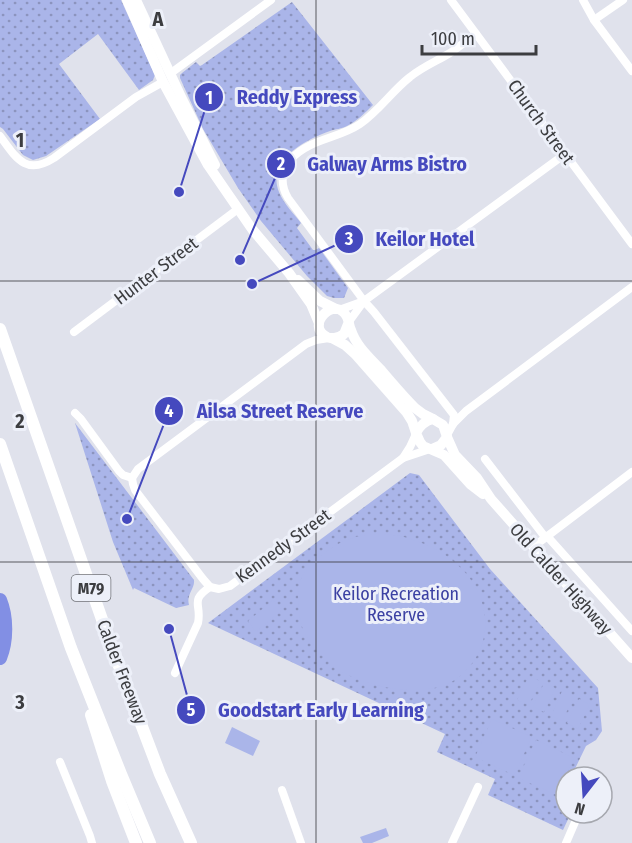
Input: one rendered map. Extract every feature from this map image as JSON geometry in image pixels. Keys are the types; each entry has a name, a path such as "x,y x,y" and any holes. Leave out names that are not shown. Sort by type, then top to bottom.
{"highway":[{"name":"Calder Freeway","path":"0,329 111,645 160,774 191,843"},
{"name":"Calder Freeway","path":"0,444 71,648 150,843"},
{"path":"71,648 99,742 136,843"}],"main road":[{"path":"127,0 219,171 227,192 258,237 289,273 311,304 321,332 345,345 355,354 407,413 421,444 431,449 441,445 447,436 443,425 419,412 410,404 359,346 352,335 346,315 320,301 304,284 289,273"},
{"path":"136,0 167,77"},
{"path":"319,324 324,312 337,309"},
{"path":"330,338 342,336 348,324"},
{"path":"416,434 422,424 435,419"},
{"name":"Old Calder Highway","path":"447,436 455,455 477,478 491,500 632,658"},
{"name":"Old Calder Highway","path":"431,449 444,455 470,484 491,500"}],"street":[{"path":"0,136 19,160 31,166 42,165 271,0"},
{"name":"Church Street","path":"451,0 632,244"},
{"path":"583,0 594,20 632,71"},
{"path":"594,20 623,0"},
{"path":"454,419 288,198 283,186 283,177 287,164 297,154 316,141 362,123 411,76 476,34"},
{"path":"348,324 364,301 565,154"},
{"name":"Hunter Street","path":"74,332 238,209"},
{"path":"435,419 454,419 466,411 632,287"},
{"path":"337,309 364,301"},
{"path":"306,344 319,324"},
{"path":"210,586 135,490 132,478 138,469 306,344 314,340 330,338"},
{"path":"75,413 119,471 132,478"},
{"path":"447,436 454,419"},
{"name":"Kennedy Street","path":"403,458 416,434"},
{"name":"Kennedy Street","path":"175,673 198,623 198,598 202,592 210,586 219,589 233,583 403,458 431,449"},
{"path":"485,459 546,536 632,631"},
{"path":"533,547 632,472"},
{"path":"60,762 92,843"},
{"path":"452,843 478,787"},
{"path":"282,790 301,843"},
{"path":"566,843 574,825"}],"green space":[{"path":"0,0 121,0 155,75 153,80 139,90 98,34 59,64 100,119 46,156 33,160 23,155 0,127"},
{"path":"292,2 373,105 351,124 320,135 290,153 278,170 276,181 286,205 301,223 297,228 313,250 319,248 348,288 344,298 327,296 307,276 261,221 238,188 203,129 180,78 182,73 196,62 202,65"},
{"path":"75,423 194,580 189,605 176,608 134,588 133,590 113,542"},
{"name":"Keilor Recreation Reserve","path":"410,473 419,475 490,569 598,688 602,731 596,740 586,746 577,765 554,765 554,825 565,825 563,830 488,795 495,779 437,752 445,734 208,623"},
{"path":"372,534 400,536 433,548 458,565 476,588 485,618 483,640 470,666 454,681 436,688 416,690 394,689 371,684 338,669 305,634 298,600 303,575 320,556 336,545 355,537"},
{"path":"273,600 282,610 256,632 248,621"},
{"path":"529,676 540,681 529,705 517,700"},
{"path":"544,683 555,688 544,712 533,707"},
{"path":"562,691 574,697 562,721 551,716"},
{"path":"579,699 590,704 578,729 567,723"},
{"path":"492,719 532,737 514,775 475,757"},
{"path":"232,727 260,741 253,756 225,743"},
{"path":"536,740 574,758 571,765 554,765 554,794 518,778"},
{"path":"386,828 389,836 372,843 363,843 360,837"}],"waterway":[{"path":"0,600 5,629 0,658"}],"place":[{"name":"Reddy Express","path":"179,192"},
{"name":"Galway Arms Bistro","path":"240,260"},
{"name":"Keilor Hotel","path":"252,284"},
{"name":"Ailsa Street Reserve","path":"127,519"},
{"name":"Goodstart Early Learning","path":"169,629"}]}
